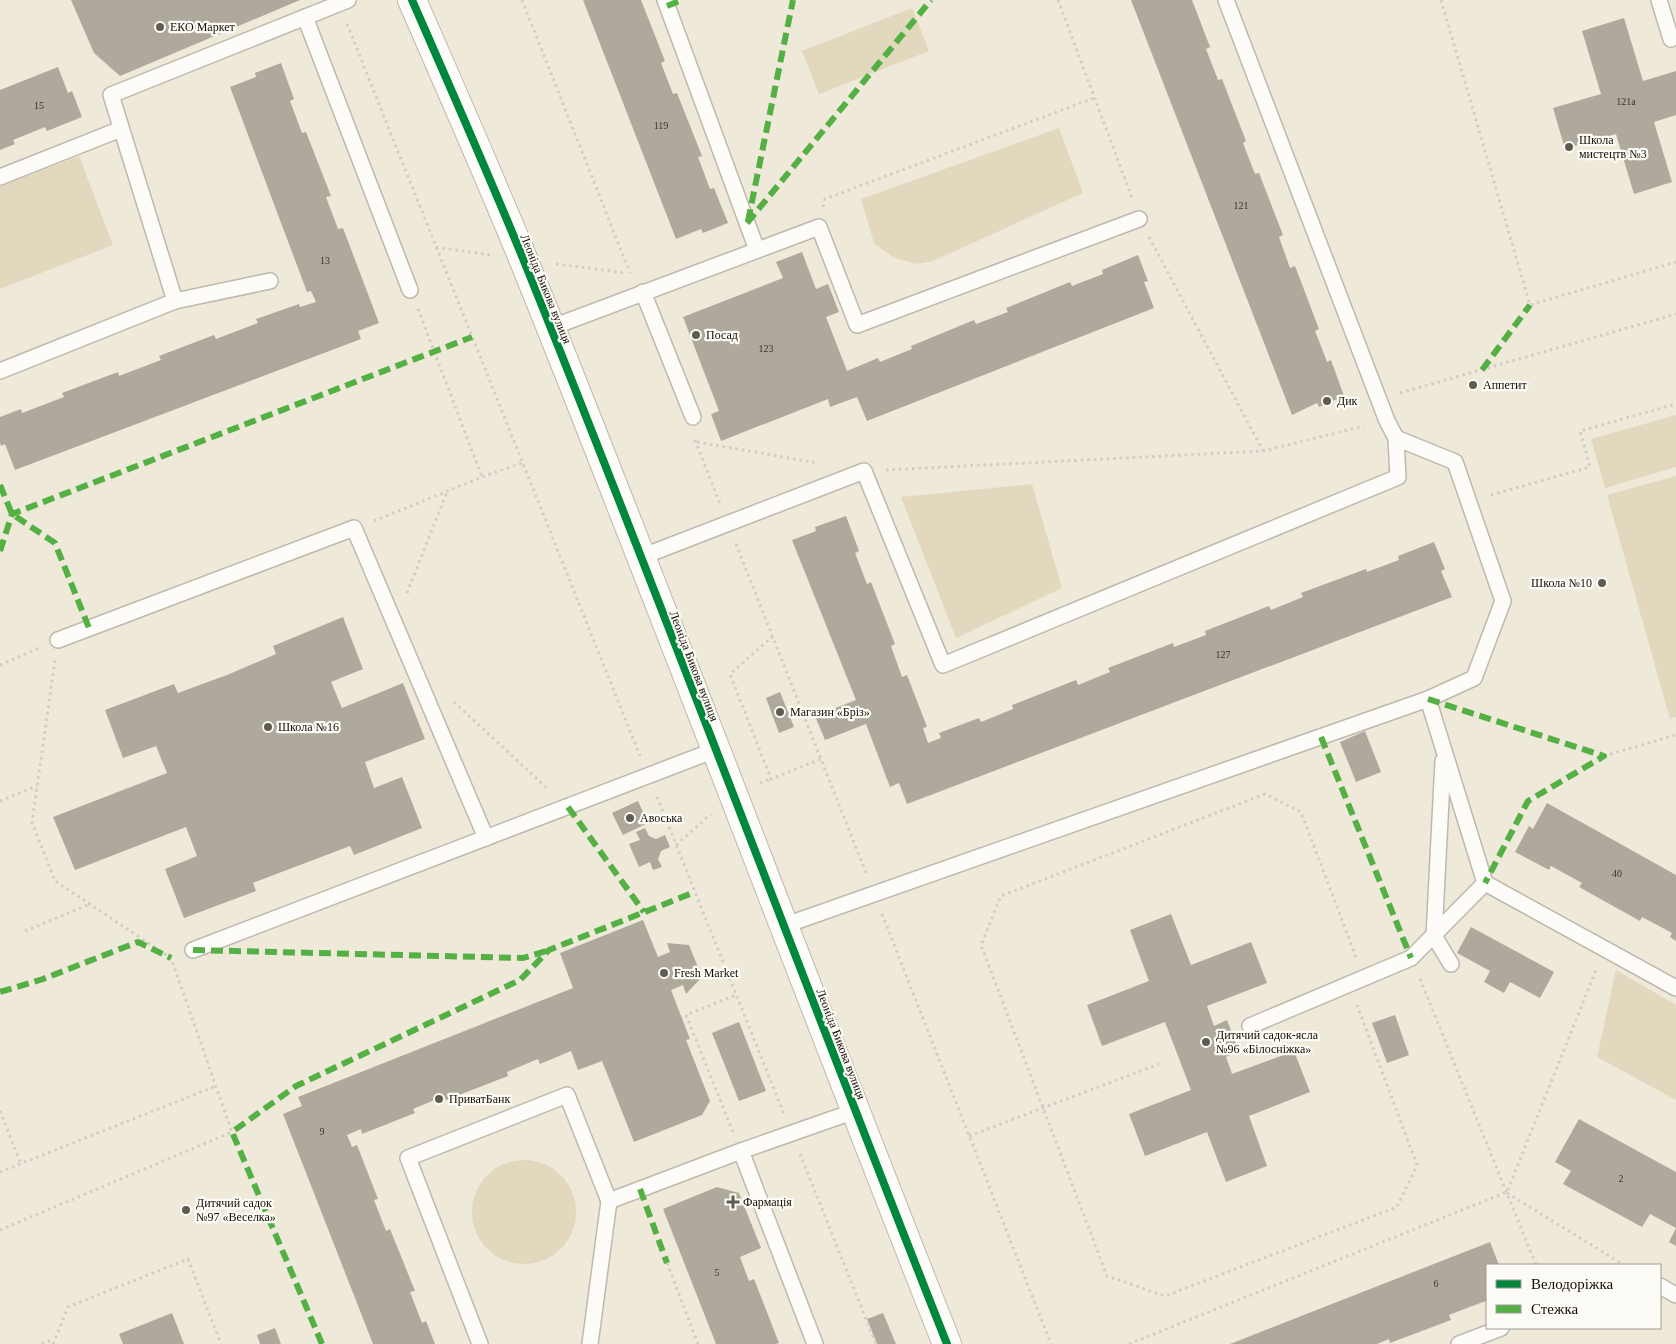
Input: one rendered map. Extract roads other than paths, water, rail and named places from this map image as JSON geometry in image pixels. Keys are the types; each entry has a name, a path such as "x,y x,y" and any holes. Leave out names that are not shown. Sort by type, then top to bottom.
{"street":[{"name":"Леоніда Бикова вулиця","path":"412,0 523,260 641,558 854,1111 947,1344"}],"lane":[{"path":"665,0 757,250"},
{"path":"641,558 864,471 943,665 1398,477 1396,438 1386,421 1226,0"},
{"path":"1659,0 1671,40"},
{"path":"175,300 111,95 344,2"},
{"path":"305,17 410,290"},
{"path":"0,177 122,129"},
{"path":"550,328 819,227 857,325 1139,219"},
{"path":"0,371 175,300 270,281"},
{"path":"640,293 693,417"},
{"path":"783,926 1428,699 1474,678 1503,601 1455,462 1396,438"},
{"path":"58,640 354,528 486,838"},
{"path":"1428,699 1486,883 1676,988"},
{"path":"1443,749 1434,936 1452,964"},
{"path":"193,950 568,808 715,750"},
{"path":"1250,1026 1411,958 1486,883"},
{"path":"480,1344 408,1158 567,1095 609,1201 590,1344"},
{"path":"609,1201 854,1111"},
{"path":"741,1151 815,1344"},
{"path":"1661,1287 1676,1295"},
{"path":"1459,1344 1498,1329"}],"place":[{"name":"ЕКО Маркет","path":"160,27"},
{"name":"Школа мистецтв №3","path":"1569,147"},
{"name":"Посад","path":"696,335"},
{"name":"Аппетит","path":"1473,385"},
{"name":"Дик","path":"1327,401"},
{"name":"Школа №10","path":"1602,583"},
{"name":"Магазин «Бріз»","path":"780,712"},
{"name":"Школа №16","path":"268,727"},
{"name":"Авоська","path":"630,818"},
{"name":"Fresh Market","path":"664,973"},
{"name":"Дитячий садок-ясла №96 «Білосніжка»","path":"1206,1042"},
{"name":"ПриватБанк","path":"439,1099"},
{"name":"Фармація","path":"733,1202"},
{"name":"Дитячий садок №97 «Веселка»","path":"186,1210"}]}
